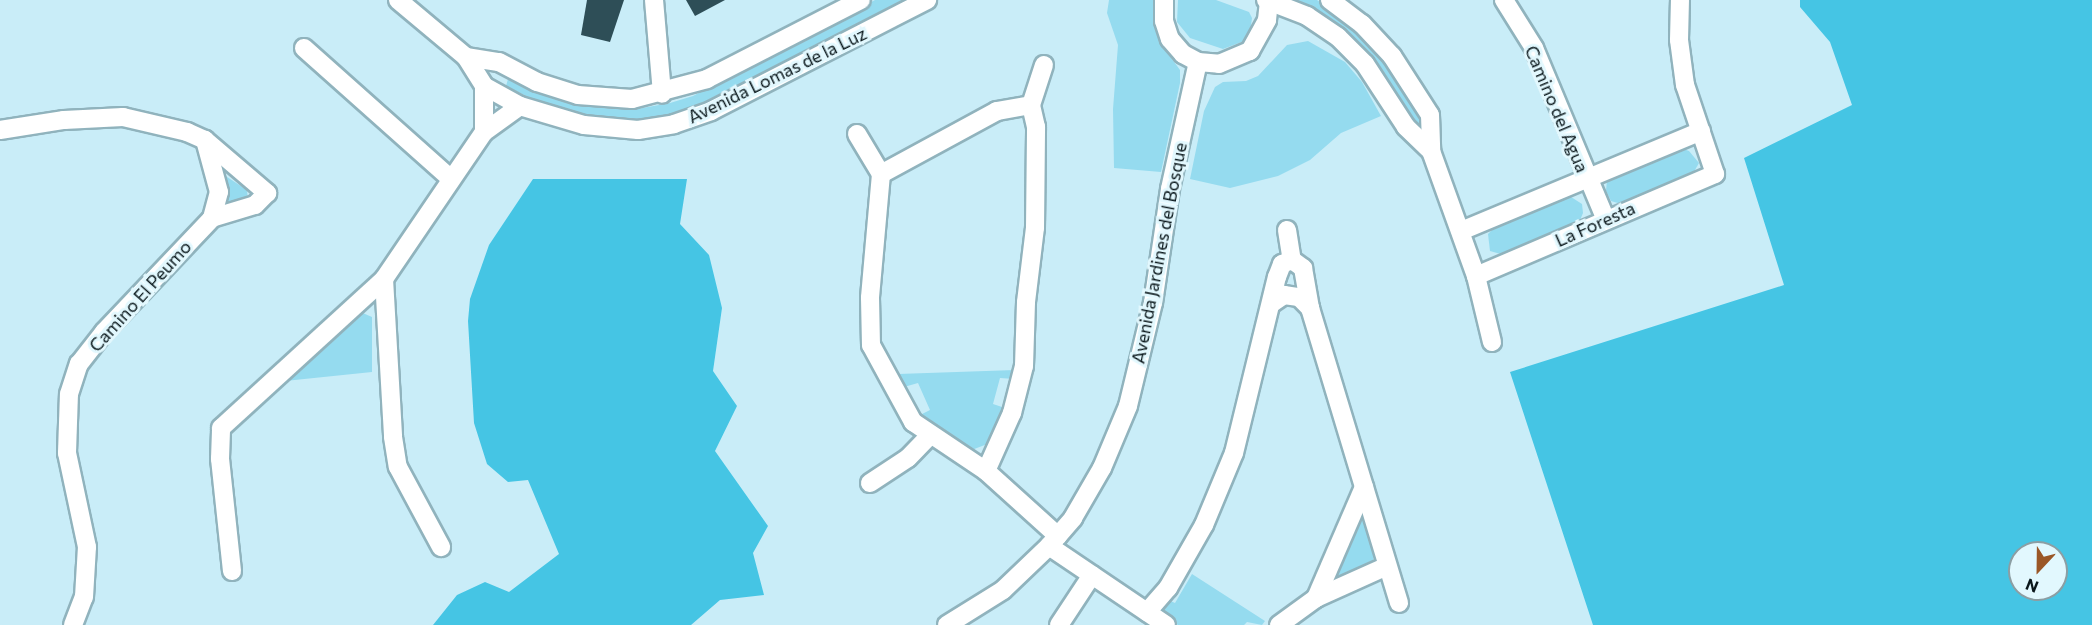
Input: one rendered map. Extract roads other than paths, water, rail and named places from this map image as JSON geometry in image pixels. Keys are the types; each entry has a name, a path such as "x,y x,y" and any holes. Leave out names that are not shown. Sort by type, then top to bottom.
{"street":[{"name":"Avenida Lomas de la Luz","path":"398,0 466,57 484,86 520,106 600,128 638,130 674,124 711,111 927,0"},
{"path":"654,0 662,94"},
{"name":"Avenida Lomas de la Luz","path":"466,57 499,62 537,82 578,95 611,100 662,94 707,79 861,0"},
{"path":"1164,0 1164,21 1170,39 1183,54 1198,62 1219,64 1250,51 1260,38 1268,0 1307,16 1338,37 1365,64 1406,127 1431,151"},
{"path":"1330,0 1376,38 1414,87 1430,115 1431,151 1476,276 1492,342"},
{"name":"Camino del Agua","path":"1504,0 1534,48 1605,220"},
{"path":"1461,231 1701,131 1685,85 1678,40 1680,0"},
{"path":"304,48 451,179"},
{"name":"Avenida Jardines del Bosque","path":"946,625 1003,590 1054,541 1102,468 1128,406 1153,303 1170,189 1198,62"},
{"path":"986,471 1012,413 1024,366 1026,303 1035,218 1036,127 1031,105 1044,65"},
{"path":"484,86 484,132"},
{"path":"881,174 997,111 1031,105"},
{"path":"232,571 220,459 221,428 384,279 484,132 520,106"},
{"path":"0,130 64,120 123,117 169,125 205,140 219,192 212,218"},
{"name":"La Foresta","path":"1476,276 1715,174 1701,131"},
{"path":"857,135 881,174 870,298 871,345 913,422 986,471 1054,541 1092,575 1166,625"},
{"name":"Camino El Peumo","path":"72,625 84,597 87,547 67,453 65,415 79,364 104,332 212,218 255,205 267,193 205,140"},
{"path":"1287,230 1292,260 1303,268 1310,308 1364,487 1385,567 1399,603"},
{"path":"1147,612 1168,588 1204,525 1234,453 1281,264 1292,260"},
{"path":"384,279 393,437 398,467 441,547"},
{"path":"1271,304 1284,295 1299,297 1310,308"},
{"path":"870,483 908,458 930,435"},
{"path":"1316,598 1364,487"},
{"path":"1279,625 1316,598 1385,567"},
{"path":"1059,625 1092,575"}]}
